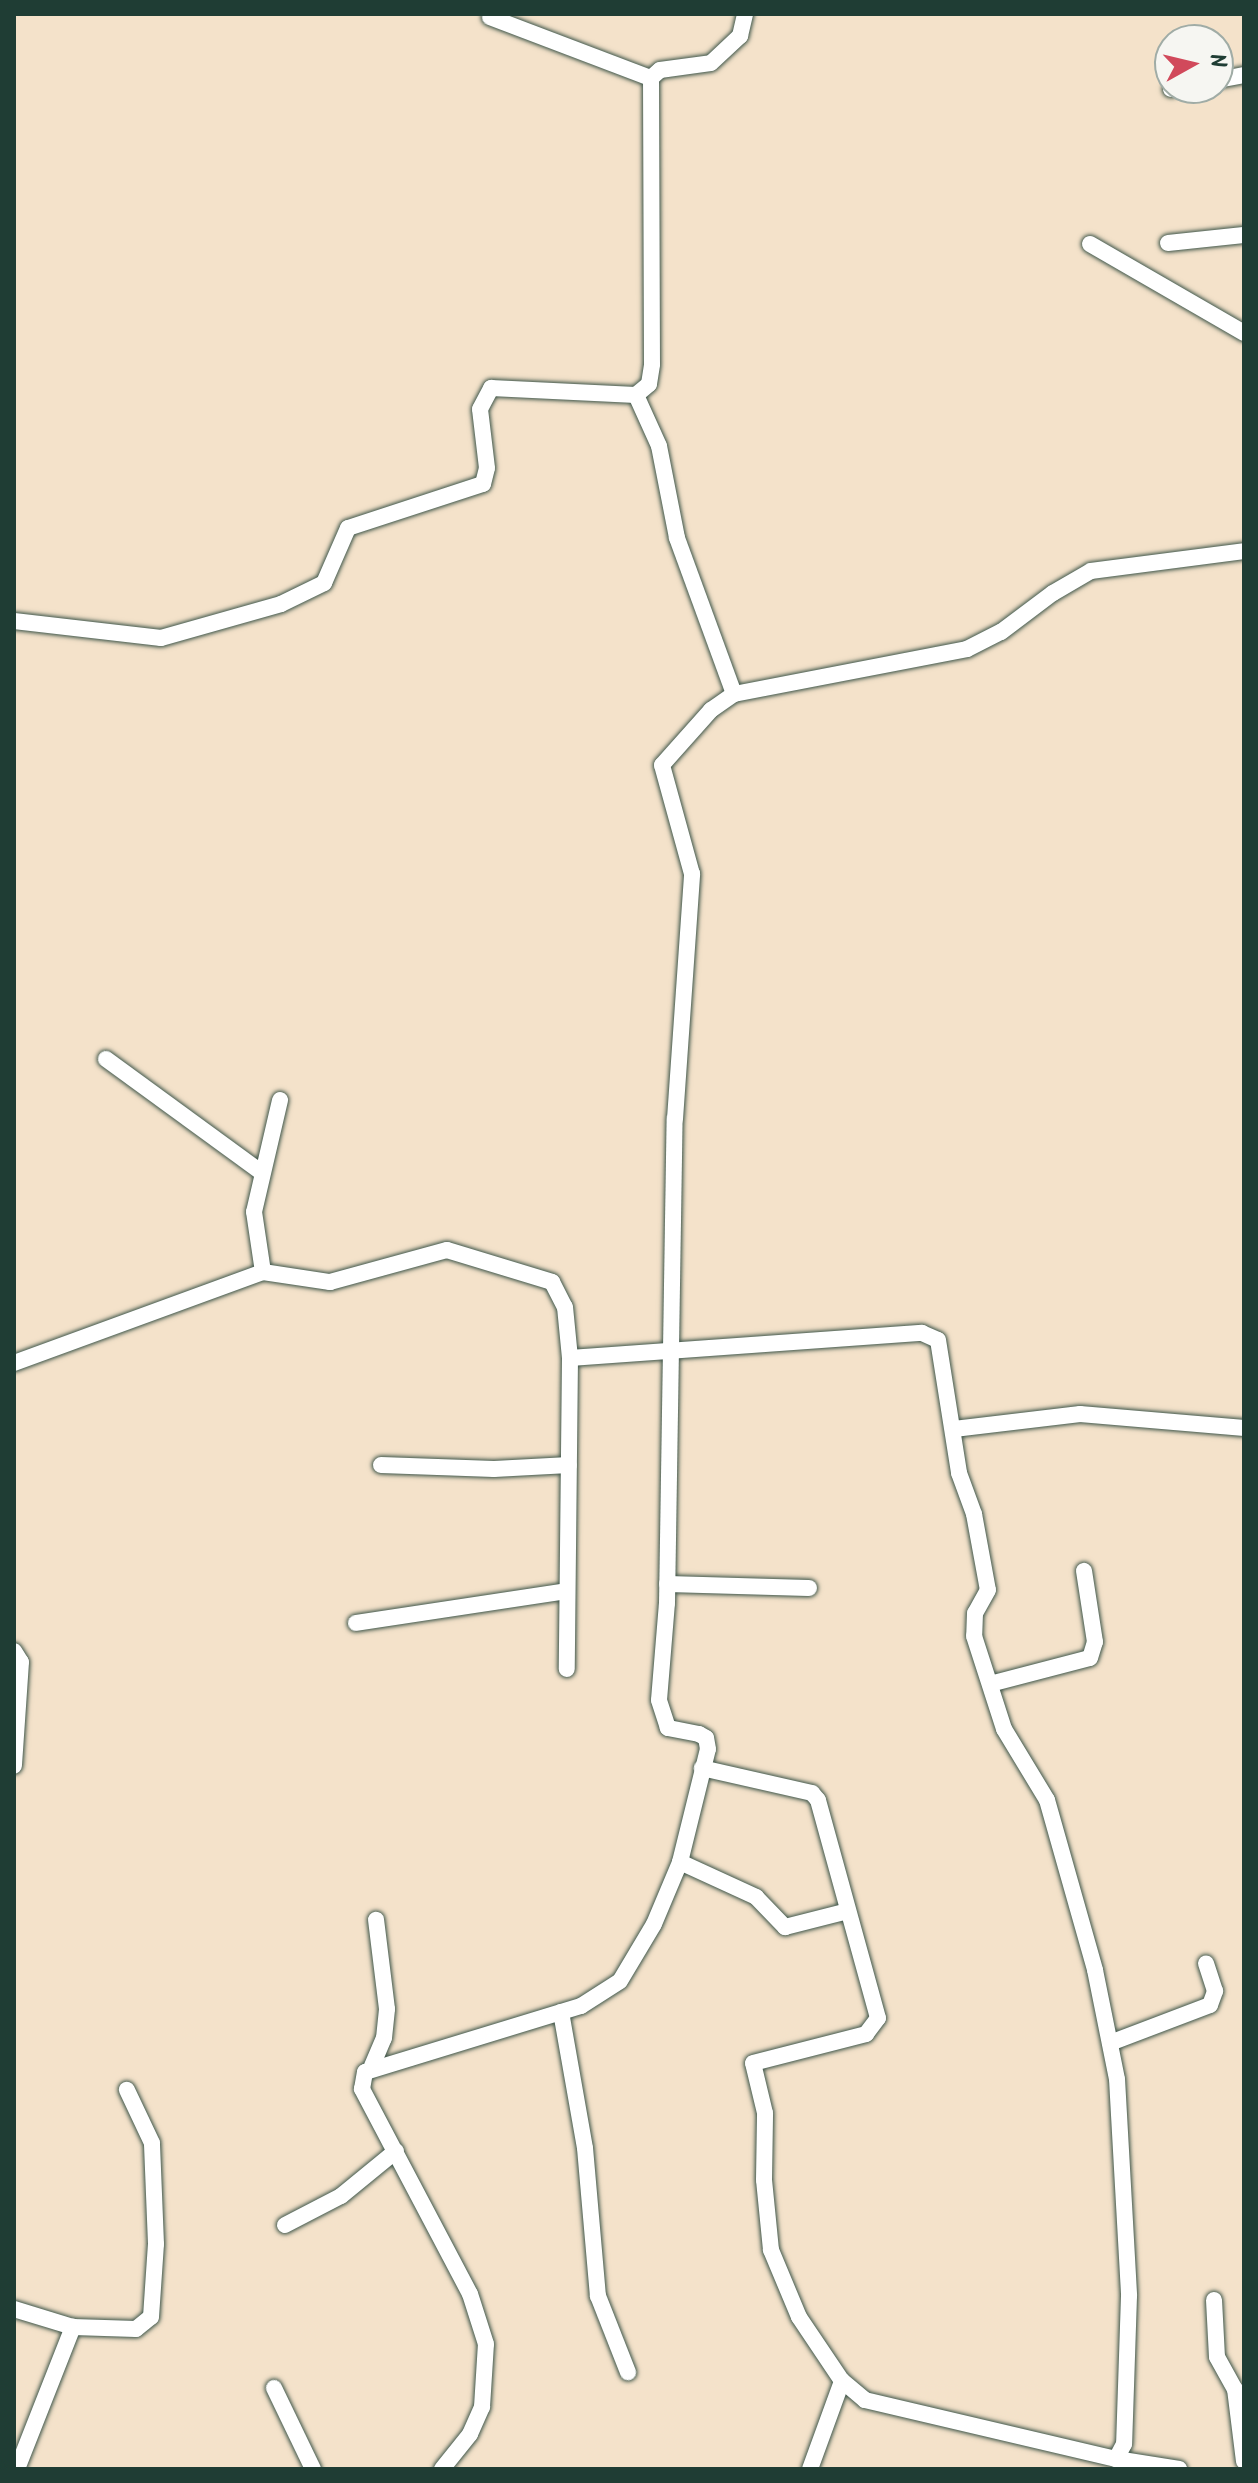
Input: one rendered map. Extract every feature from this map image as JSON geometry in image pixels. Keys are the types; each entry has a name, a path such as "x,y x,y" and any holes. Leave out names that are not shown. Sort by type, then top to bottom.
{"street":[{"path":"14,621 161,638 281,604 324,583 333,573 348,528 483,484 487,468 480,409 491,388 636,395 649,384 652,364 651,78 660,70 711,63 740,36 745,14"},
{"path":"490,17 651,78"},
{"path":"1168,243 1244,235"},
{"path":"1090,244 1244,333"},
{"path":"636,395 659,446 677,538 734,694"},
{"path":"442,2469 470,2434 482,2407 486,2344 470,2294 362,2089 365,2072 372,2066 561,2012 601,1996 620,1981 654,1924 680,1862 706,1738 668,1728 660,1715 667,1584 668,1351 675,1119 692,874 662,765 711,710 734,694 967,649 1001,632 1053,593 1091,571 1244,551"},
{"path":"106,1059 261,1172"},
{"path":"263,1272 254,1233 261,1172 280,1100"},
{"path":"14,1363 263,1272 330,1282 436,1252 460,1251 552,1282 565,1307 570,1358 567,1669"},
{"path":"570,1358 933,1335 944,1351 959,1473 974,1514 988,1590 973,1623 990,1684 1014,1749 1040,1781 1047,1800 1110,2043 1122,2128 1129,2296 1124,2444 1116,2459"},
{"path":"954,1429 1080,1414 1244,1428"},
{"path":"381,1465 494,1469 569,1465"},
{"path":"990,1684 1090,1658 1095,1642 1084,1571"},
{"path":"667,1584 809,1588"},
{"path":"356,1623 567,1591"},
{"path":"14,1651 21,1662 14,1766"},
{"path":"702,1768 812,1793 878,2018 866,2034 758,2058 752,2071 765,2113 764,2180 771,2250 799,2317 842,2381 865,2400 886,2407 1116,2459 1179,2469"},
{"path":"680,1862 756,1897 785,1927 848,1911"},
{"path":"372,2066 384,2038 387,2009 376,1920"},
{"path":"1110,2043 1210,2005 1215,1991 1206,1963"},
{"path":"561,2012 585,2148 598,2296 628,2372"},
{"path":"14,2309 73,2327 136,2329 151,2317 156,2244 152,2143 127,2090"},
{"path":"285,2225 341,2196 396,2151"},
{"path":"1214,2300 1217,2357 1235,2389 1244,2461"},
{"path":"17,2469 73,2327"},
{"path":"810,2469 842,2381"},
{"path":"274,2388 313,2469"}]}
